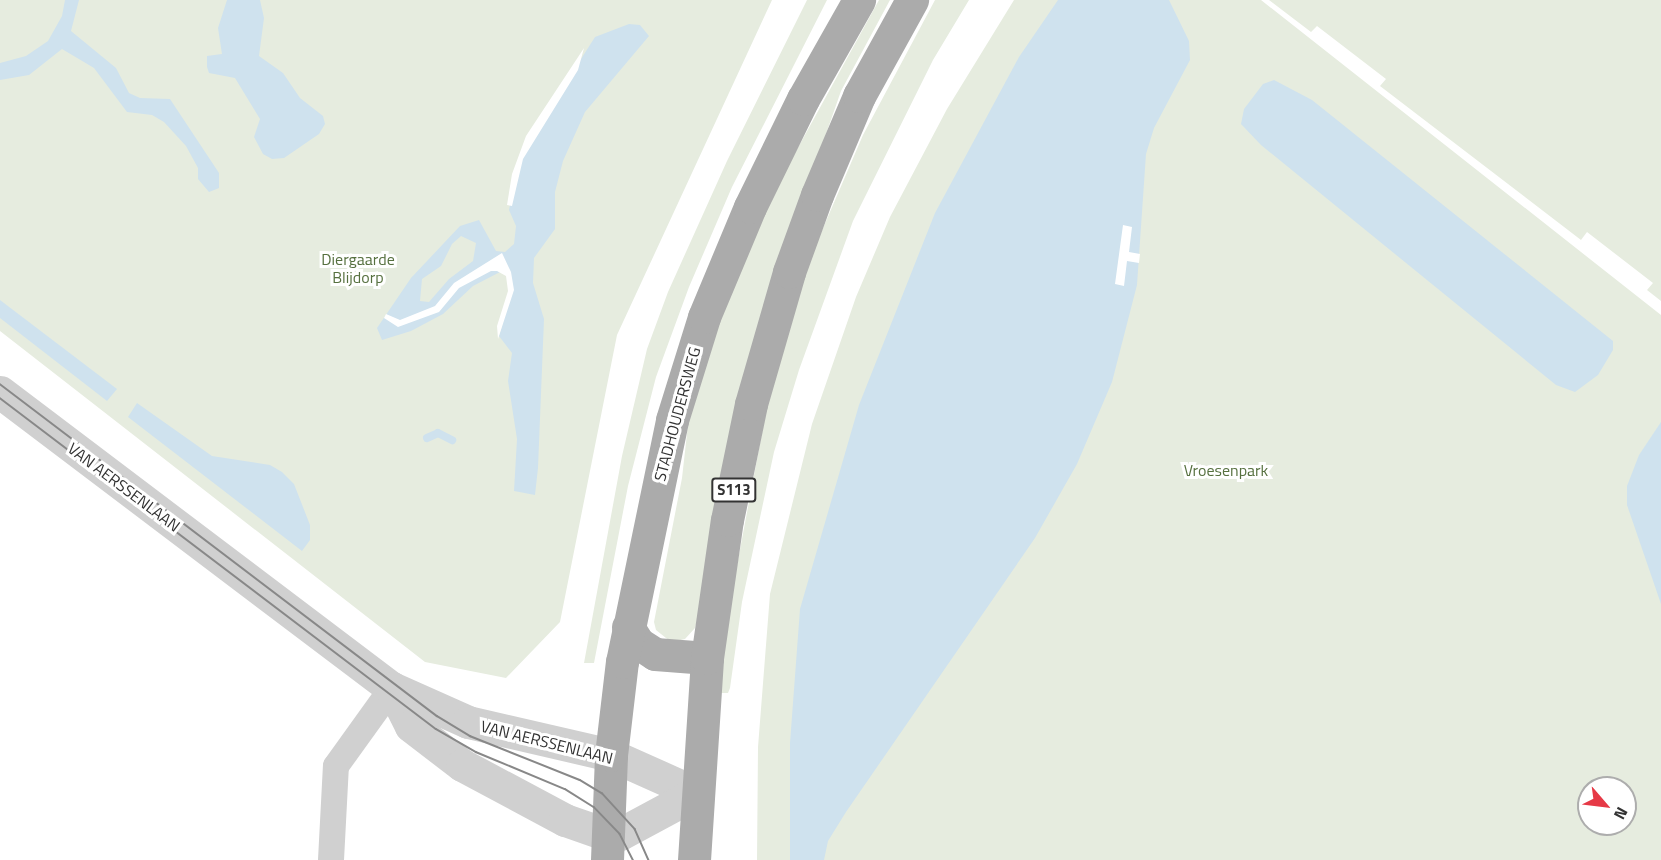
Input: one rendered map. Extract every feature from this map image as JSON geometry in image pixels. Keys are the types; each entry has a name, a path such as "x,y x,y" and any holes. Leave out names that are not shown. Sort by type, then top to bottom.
{"main road":[{"name":"STADHOUDERSWEG","path":"608,847 611,755 628,627 672,420 704,317 750,207 798,110 859,0"},
{"name":"S113","path":"694,860 696,793 707,658 728,520 751,404 786,282 843,132 884,45 912,0"},
{"path":"628,627 638,643 655,654 707,658"}],"street":[{"name":"VAN AERSSENLAAN","path":"0,392 392,688 468,722 611,755 696,793"},
{"name":"VAN AERSSENLAAN","path":"392,688 411,726 462,765 565,820 608,847"},
{"path":"331,860 336,766 392,688"},
{"path":"608,847 696,793"}],"green space":[{"name":"Diergaarde Blijdorp","path":"0,0 772,0 617,335 560,622 506,678 425,662 0,331"},
{"path":"807,0 827,0 732,187 689,287 656,377 628,486 594,663 584,663 622,456 647,349 668,292 727,161"},
{"path":"879,0 890,0 841,91 819,154 695,628 685,639 671,642 656,630 654,622 682,478 690,407 704,360 746,250 783,175"},
{"path":"935,0 969,0 933,60 853,221 799,370 774,452 742,602 730,688 728,693 719,693 722,645 771,385 796,291 863,135"},
{"name":"Vroesenpark","path":"1014,0 1261,0 1661,315 1661,860 757,860 758,747 770,594 812,424 856,297 890,217 947,109"},
{"path":"1269,0 1661,0 1661,301 1647,290 1653,283 1587,232 1581,240 1380,86 1386,79 1317,26 1311,32"}],"water":[{"path":"65,0 79,0 71,31 116,68 129,93 140,98 170,99 219,173 219,188 209,192 198,179 198,168 186,146 164,122 152,115 127,112 94,68 62,49 29,75 0,80 0,63 26,56 48,41 62,16"},
{"path":"227,0 260,0 264,18 259,56 283,73 300,98 323,116 325,124 319,134 284,158 272,159 263,154 254,137 260,119 235,78 209,73 207,56 222,54 218,28"},
{"path":"1058,0 1169,0 1189,41 1190,60 1154,128 1146,154 1137,285 1112,382 1077,464 1035,538 846,812 828,841 824,860 790,860 790,743 800,609 859,405 935,213 1019,57"},
{"path":"629,24 640,25 649,36 585,112 563,161 555,192 555,229 534,258 533,283 544,319 535,495 514,491 517,439 508,381 512,353 499,336 509,302 509,274 500,272 473,286 443,314 411,331 382,340 377,328 411,278 460,226 479,220 496,251 505,252 514,244 516,226 509,210 520,155 595,37","holes":["461,236 476,243 473,261 449,279 429,302 420,301 422,279 441,266 452,244"]},
{"path":"1274,80 1312,100 1613,341 1613,350 1598,375 1575,392 1556,385 1261,145 1241,124 1244,109 1263,84"},
{"path":"0,300 117,389 107,401 0,318"},
{"path":"137,403 212,456 270,465 282,472 294,484 310,525 310,540 302,551 128,417"},
{"path":"1661,422 1661,604 1627,505 1627,486 1639,455"}],"pier":[{"path":"584,48 578,70 523,159 512,206 507,205 512,174 526,136"},
{"path":"1123,225 1132,227 1129,252 1140,254 1139,263 1127,261 1124,286 1115,284"},
{"path":"502,253 511,272 514,290 498,339 497,326 508,291 506,276 497,271 491,271 459,288 439,312 398,327 384,318 386,314 400,320 435,306 454,283"}],"waterway":[{"path":"427,438 438,433 452,440"}],"tram line":[{"path":"0,384 437,716 470,736 580,780 602,793 635,829 649,860"},
{"path":"0,398 436,729 476,752 565,789 594,807 620,834 633,860"}]}
